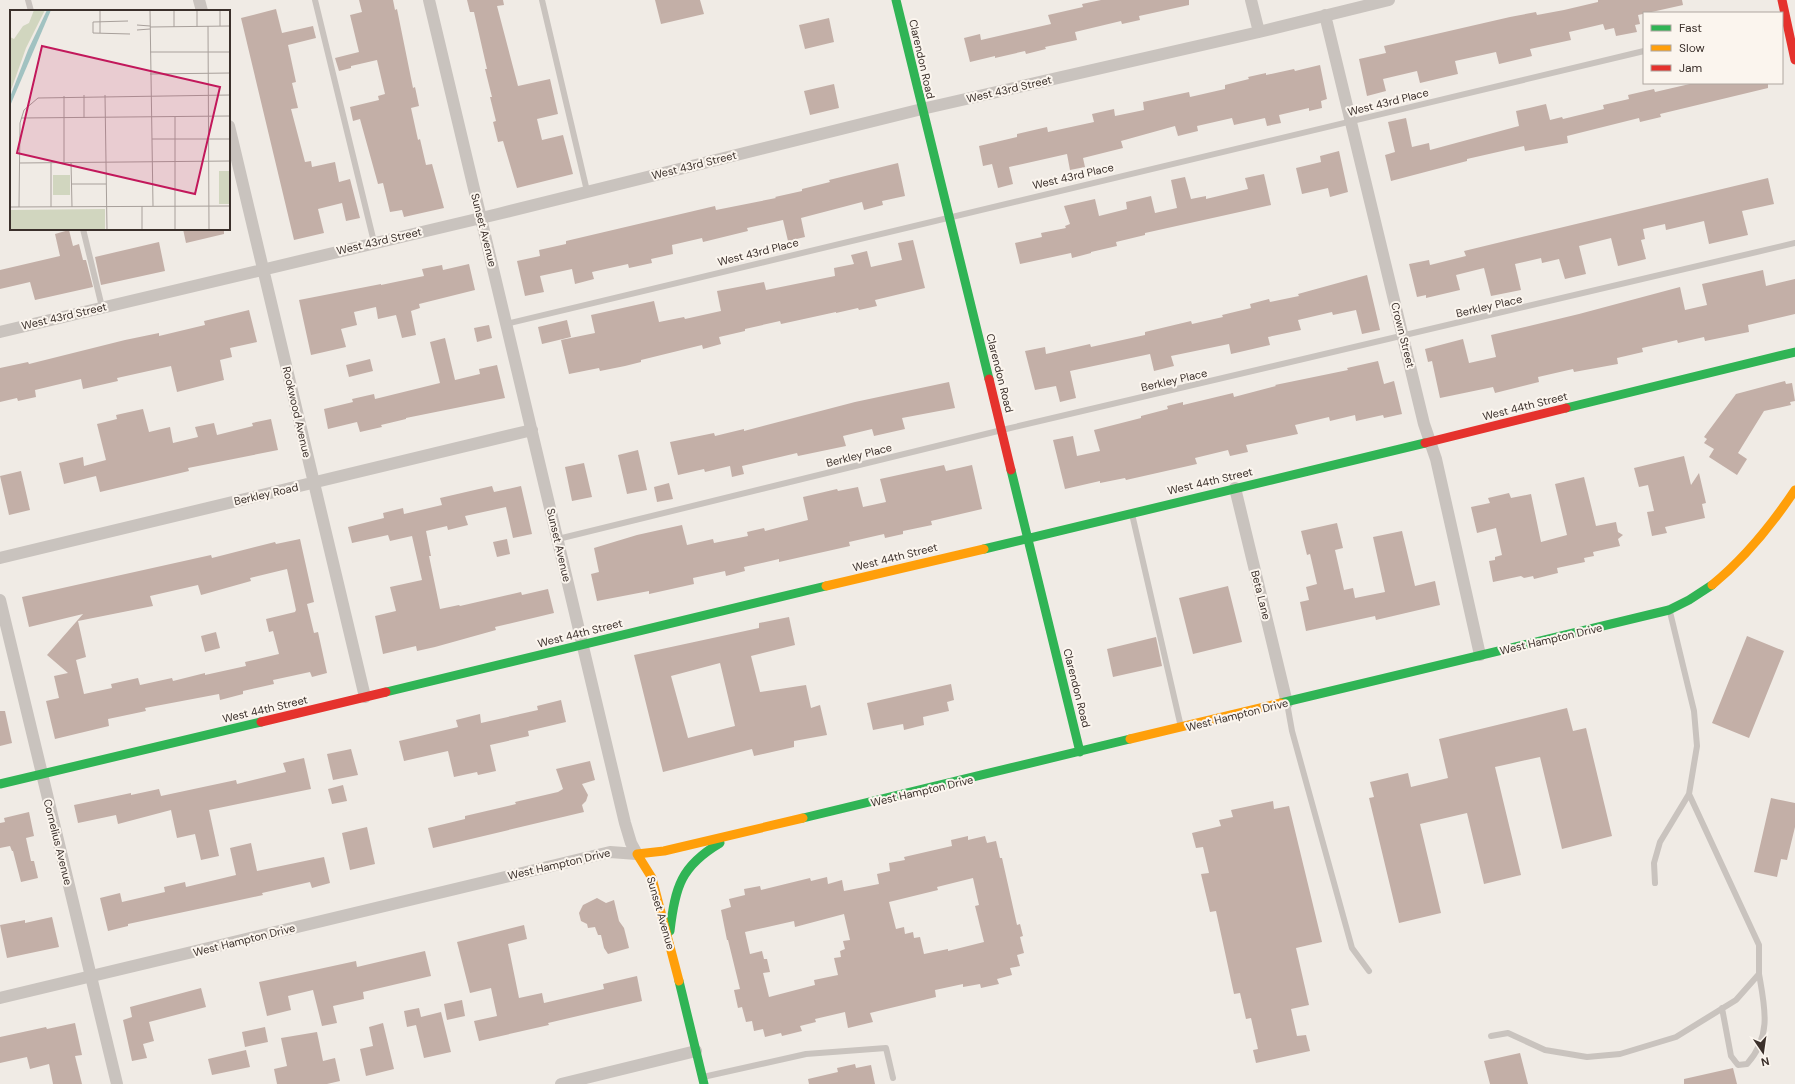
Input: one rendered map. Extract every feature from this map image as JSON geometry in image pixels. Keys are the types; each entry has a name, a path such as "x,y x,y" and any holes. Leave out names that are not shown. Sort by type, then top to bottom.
{"street":[{"path":"199,0 202,10"},
{"name":"Sunset Avenue","path":"429,0 583,644 624,823 631,843 649,872 669,941 703,1080"},
{"name":"Clarendon Road","path":"896,0 1080,752"},
{"path":"1251,0 1259,32"},
{"name":"West 43rd Street","path":"0,332 481,217 922,109 1259,32 1388,0"},
{"path":"1782,0 1784,17 1795,60"},
{"name":"Crown Street","path":"1325,15 1403,336 1430,442 1436,459 1480,655"},
{"name":"Rookwood Avenue","path":"230,130 365,697"},
{"name":"West 44th Street","path":"0,784 1027,537 1430,442 1795,352"},
{"name":"Berkley Road","path":"0,558 532,430"},
{"name":"Beta Lane","path":"1235,488 1287,703"},
{"name":"West Hampton Drive","path":"0,998 610,852 637,854 664,851 734,835 1670,610 1698,596 1722,579 1748,554 1795,490"},
{"name":"Cornelius Avenue","path":"0,600 117,1084"},
{"path":"669,941 673,900 683,874 689,865 705,852 734,835"},
{"path":"561,1084 696,1050"}],"lane":[{"path":"28,0 31,10"},
{"path":"315,0 374,242"},
{"path":"542,0 588,191"},
{"name":"West 43rd Place","path":"506,324 949,215 1350,122 1643,51"},
{"path":"83,230 102,307"},
{"name":"Berkley Place","path":"558,539 1002,430 1795,243"},
{"path":"1132,512 1182,728"},
{"path":"1655,883 1654,863 1660,842 1689,794 1697,746 1694,711 1670,610"},
{"path":"1287,703 1292,731 1352,948 1369,970"},
{"path":"1689,794 1759,945 1759,974 1765,1012 1763,1040 1755,1055 1747,1064 1738,1065 1731,1056 1722,1008"},
{"path":"1491,1036 1508,1034 1545,1050 1588,1058 1620,1054 1676,1037 1685,1032 1736,1000 1759,974"},
{"path":"703,1080 806,1054 886,1048 893,1078"}],"building":[{"path":"359,0 393,0 395,10 397,9 413,88 415,87 419,106 411,108 418,140 420,139 426,165 432,164 444,208 404,217 402,210 390,212 383,183 378,184 360,119 353,121 350,107 379,100 378,96 385,94 377,60 351,66 351,68 339,71 335,58 359,52 350,15 362,12"},
{"path":"467,0 503,0 504,5 497,6 518,86 550,79 558,114 537,119 542,140 563,135 573,174 517,188 503,141 498,142 493,122 496,121 490,97 492,97 485,69 487,69 474,12 470,12"},
{"path":"655,0 700,0 704,14 661,24"},
{"path":"1101,0 1189,0 1189,5 1139,16 1140,20 1122,24 1121,21 1075,32 1077,40 1045,47 1046,49 1026,54 1025,51 995,58 995,56 970,62 964,38 980,34 981,40 1051,24 1048,15 1083,7 1082,4"},
{"path":"1598,0 1682,0 1683,5 1652,12 1643,12 1643,14 1638,15 1640,24 1635,25 1637,32 1616,36 1614,28 1605,30 1603,24 1569,32 1571,40 1530,49 1532,56 1499,64 1496,52 1455,61 1458,74 1420,83 1417,71 1383,79 1386,91 1367,96 1359,59 1386,53 1384,46 1510,17 1536,12 1537,15 1598,2"},
{"path":"276,9 282,33 313,26 316,38 288,45 296,82 292,83 298,108 291,109 305,162 311,161 312,167 335,162 339,182 350,179 360,218 346,221 342,203 318,209 324,233 294,240 241,18"},
{"path":"829,18 834,42 805,49 799,25"},
{"path":"1320,65 1327,99 1321,101 1322,108 1309,111 1309,108 1279,115 1281,123 1267,126 1265,118 1234,125 1232,118 1197,126 1198,131 1178,136 1175,126 1121,141 1123,148 1083,158 1085,167 1070,170 1067,154 1009,167 1013,184 998,188 992,164 983,166 979,146 1017,137 1017,134 1047,127 1048,132 1094,122 1092,114 1114,109 1115,116 1144,110 1143,102 1189,92 1190,97 1225,89 1225,85 1249,79 1248,77 1294,69 1295,71"},
{"path":"834,84 839,108 810,115 804,91"},
{"path":"1690,84 1768,84 1768,88 1660,114 1661,117 1640,122 1639,118 1567,136 1568,143 1525,151 1524,146 1467,159 1467,161 1391,181 1385,155 1395,152 1388,122 1406,118 1412,147 1429,143 1430,150 1519,126 1516,111 1546,104 1550,120 1562,117 1563,119 1604,109 1603,105 1629,99 1628,95 1654,89 1655,92"},
{"path":"1339,151 1348,192 1330,197 1328,188 1302,194 1296,168 1321,162 1320,156"},
{"path":"898,163 905,196 882,201 883,205 864,210 862,202 801,218 805,237 788,241 783,220 747,228 748,231 703,242 702,238 672,245 673,254 651,259 652,263 629,268 628,264 592,272 594,279 575,284 572,269 540,276 544,292 525,296 517,261 540,256 539,250 566,244 566,241 715,206 716,210 776,198 775,197 802,191 802,189 830,182 829,180"},
{"path":"1264,174 1271,205 1145,233 1145,235 1116,242 1117,246 1072,258 1071,253 1020,264 1015,243 1042,237 1041,233 1066,228 1065,226 1070,224 1064,206 1095,199 1099,216 1127,209 1126,202 1151,196 1155,213 1177,208 1171,180 1185,177 1191,199 1206,196 1206,199 1248,189 1245,178"},
{"path":"1768,178 1774,204 1742,211 1748,235 1709,244 1704,221 1666,230 1665,224 1643,229 1645,239 1641,240 1646,259 1618,266 1611,238 1579,246 1586,274 1565,279 1559,259 1542,263 1541,258 1515,264 1521,290 1491,296 1484,268 1456,275 1460,290 1426,298 1426,295 1417,297 1409,264 1429,260 1430,265 1466,256 1464,251"},
{"path":"69,230 73,246 79,244 83,260 86,260 93,287 35,300 30,282 0,289 0,270 60,256 55,234"},
{"path":"183,230 224,230 224,234 186,243"},
{"path":"913,240 925,288 875,300 877,306 859,310 858,308 836,312 781,324 780,321 745,329 745,331 719,337 721,344 703,349 702,345 641,360 641,362 625,366 600,371 599,368 569,374 561,340 595,333 591,315 654,301 659,322 684,317 685,319 721,311 717,291 764,282 766,290 835,276 834,268 854,264 851,255 867,251 871,267 902,260 898,243"},
{"path":"159,242 165,271 101,285 95,257"},
{"path":"469,264 475,290 419,304 420,308 411,311 416,335 402,338 396,315 378,319 376,307 354,312 357,325 341,329 346,347 311,355 299,300 424,276 422,269 442,265 443,270"},
{"path":"1763,270 1766,286 1795,279 1795,314 1748,325 1749,332 1705,341 1704,337 1678,343 1677,340 1642,348 1643,352 1617,358 1618,364 1574,372 1573,369 1538,377 1539,382 1495,393 1493,387 1440,398 1432,361 1428,362 1425,349 1463,339 1469,363 1496,357 1491,335 1579,314 1680,287 1685,310 1707,305 1702,284"},
{"path":"1367,275 1380,330 1362,334 1356,310 1333,315 1332,312 1298,320 1301,330 1268,337 1270,345 1231,354 1229,344 1171,356 1174,366 1154,371 1150,354 1070,371 1076,398 1060,402 1056,386 1035,390 1025,351 1045,347 1046,354 1090,344 1091,347 1145,335 1145,332 1191,321 1192,324 1223,317 1222,315 1251,308 1250,304 1269,299 1270,302 1299,296 1298,294"},
{"path":"249,310 257,342 230,348 232,357 220,360 224,380 177,392 171,366 117,378 118,381 83,389 81,379 35,390 36,397 18,401 17,398 0,402 0,368 28,362 29,364 159,333 159,336 205,325 204,321"},
{"path":"567,320 571,337 542,344 538,327"},
{"path":"489,325 492,338 477,342 474,328"},
{"path":"445,338 455,380 480,374 479,369 497,365 505,398 406,418 381,425 382,427 360,432 357,422 328,429 324,409 353,402 352,399 374,394 375,399 440,383 430,342"},
{"path":"370,359 373,371 349,377 346,365"},
{"path":"1378,361 1384,384 1394,381 1402,414 1384,418 1383,415 1356,421 1355,415 1330,421 1329,417 1295,425 1298,434 1246,445 1248,452 1230,456 1228,450 1195,458 1197,464 1126,480 1125,478 1100,483 1100,481 1065,489 1053,440 1073,436 1077,456 1100,451 1094,430 1141,418 1141,416 1168,409 1167,406 1183,402 1183,405 1233,393 1234,397 1276,386 1275,385 1348,370 1347,368"},
{"path":"1785,381 1786,384 1792,383 1795,401 1790,402 1791,405 1764,411 1738,453 1747,459 1737,475 1709,457 1714,449 1704,443 1707,439 1704,437 1736,394"},
{"path":"949,382 955,408 902,418 905,429 874,436 872,429 843,436 846,446 798,456 797,453 742,466 744,474 732,477 730,466 705,472 704,469 678,475 670,442 714,433 715,436 744,429 744,431 855,402"},
{"path":"143,409 149,432 170,427 173,443 198,437 195,427 214,423 217,435 253,426 252,423 271,419 278,450 188,468 189,471 100,492 96,476 64,484 59,463 83,457 84,466 106,460 97,424 117,419 116,415"},
{"path":"638,450 647,490 627,494 618,455"},
{"path":"1684,456 1691,485 1699,473 1706,503 1702,504 1705,518 1665,527 1667,533 1652,536 1647,512 1654,511 1648,485 1639,487 1634,468"},
{"path":"584,463 592,497 572,501 565,467"},
{"path":"944,465 946,471 972,465 982,509 931,521 932,525 903,531 903,534 885,538 884,534 849,542 850,546 779,562 779,559 744,567 745,571 726,576 725,571 693,578 694,584 649,594 649,591 597,601 591,574 599,572 594,548 637,535 682,525 687,545 713,539 714,543 748,536 747,532 764,528 765,531 808,520 803,497 837,489 838,491 858,487 863,507 886,502 880,479"},
{"path":"21,471 30,510 9,515 0,476"},
{"path":"1584,477 1596,526 1616,522 1618,532 1623,535 1618,539 1620,546 1593,552 1594,556 1584,558 1585,562 1557,568 1558,573 1534,579 1533,576 1524,578 1521,576 1493,582 1489,561 1495,560 1495,557 1502,555 1496,528 1477,533 1471,507 1490,503 1488,498 1509,493 1511,498 1531,494 1541,542 1567,535 1555,484"},
{"path":"669,483 673,499 657,502 654,487"},
{"path":"492,486 494,492 521,486 532,534 513,538 506,507 465,516 468,525 448,530 447,526 426,531 431,556 429,556 440,609 521,592 522,595 548,589 554,613 495,627 496,630 435,647 417,651 416,646 383,654 375,616 396,611 390,587 422,580 412,536 390,541 388,535 352,543 348,527 384,518 383,513 403,508 404,514 442,505 440,498"},
{"path":"1337,523 1343,548 1335,550 1344,590 1353,588 1355,598 1385,592 1373,537 1402,531 1415,586 1435,581 1440,605 1376,620 1375,616 1306,631 1300,602 1309,600 1306,587 1317,584 1310,554 1307,555 1301,531"},
{"path":"300,539 314,602 307,604 314,633 318,632 327,673 312,677 310,672 273,680 274,684 243,691 243,694 220,700 219,694 145,708 146,711 108,719 109,726 55,739 46,701 59,698 54,676 68,673 47,655 83,614 29,627 22,597 211,555 212,558 275,542 276,544","holes":["287,569 296,610 295,612 266,619 269,632 273,631 279,654 245,662 246,666 205,675 205,673 173,681 172,678 140,685 138,678 111,684 112,688 84,694 76,660 86,657 78,621 153,606 150,596 198,585 201,595 251,581 250,578"]},
{"path":"507,539 510,554 497,557 493,542"},
{"path":"1228,586 1242,642 1193,654 1179,598"},
{"path":"789,617 795,645 751,656 760,692 806,685 811,708 820,705 827,735 794,741 794,747 754,756 752,749 663,772 634,655 759,628 759,623","holes":["720,663 735,726 688,738 671,676"]},
{"path":"216,632 220,648 205,652 201,636"},
{"path":"1747,636 1784,651 1749,738 1712,723"},
{"path":"1156,637 1162,666 1113,677 1107,649"},
{"path":"951,684 954,700 947,702 949,711 923,717 924,725 904,730 903,724 873,730 867,703"},
{"path":"561,700 566,722 528,731 529,736 490,745 496,771 478,775 477,772 454,777 448,751 404,761 399,741 458,727 456,720 480,714 481,723 538,710 537,706"},
{"path":"1567,708 1573,731 1586,728 1612,836 1562,849 1540,757 1495,767 1521,875 1484,884 1467,813 1420,824 1441,913 1399,923 1369,798 1374,797 1370,782 1408,773 1411,787 1448,778 1439,739"},
{"path":"0,711 5,711 12,743 0,746"},
{"path":"351,749 358,775 333,780 327,754"},
{"path":"304,758 311,789 209,810 219,856 201,860 195,834 177,838 171,810 118,824 116,815 78,823 74,805 131,793 131,795 159,789 161,796 236,780 237,784 286,772 283,763"},
{"path":"590,761 595,780 582,784 588,795 586,801 582,805 584,812 433,848 428,828 465,819 465,816 516,804 515,802 558,792 563,789 556,769"},
{"path":"343,785 347,801 332,804 328,789"},
{"path":"1771,798 1795,803 1795,827 1787,860 1781,859 1777,877 1754,872"},
{"path":"1273,801 1274,809 1289,806 1322,942 1296,948 1309,1005 1291,1009 1297,1036 1306,1035 1310,1051 1256,1063 1253,1050 1258,1049 1251,1018 1246,1019 1240,993 1234,994 1216,911 1210,912 1201,874 1209,873 1203,847 1196,848 1192,833 1221,826 1219,820 1233,817 1231,810"},
{"path":"29,812 34,836 26,838 31,861 34,861 38,878 21,882 13,851 10,846 0,848 0,823 5,822 4,818"},
{"path":"367,827 375,864 350,870 342,833"},
{"path":"968,836 968,840 985,836 987,843 996,841 1000,858 1002,858 1017,925 1020,924 1023,936 1020,937 1024,953 1017,955 1020,966 1010,968 1012,975 997,979 999,984 981,988 980,984 963,987 963,984 935,990 936,997 870,1013 873,1022 848,1028 845,1012 815,1019 816,1022 800,1026 802,1031 782,1036 781,1033 765,1037 763,1029 754,1031 752,1021 746,1022 742,1007 738,1008 734,990 740,989 721,910 731,907 729,899 745,895 744,889 760,886 761,890 810,878 811,881 827,877 828,884 842,880 844,891 879,884 877,874 890,871 889,863 905,860 904,857 952,846 951,840","holes":["973,878 979,905 975,906 984,942 948,951 948,949 924,954 920,937 914,938 913,932 905,934 904,927 896,929 889,902 938,890 937,887","844,914 850,940 843,941 845,949 840,951 841,957 834,958 838,975 814,980 815,985 769,997 763,973 770,972 767,959 764,959 762,951 750,954 745,932 794,921 795,927"]},
{"path":"251,843 257,871 324,857 330,883 312,888 310,882 262,893 263,895 128,924 128,926 108,931 100,898 120,893 122,902 165,892 164,887 185,882 186,887 236,875 230,848"},
{"path":"597,898 606,903 614,900 619,921 624,928 629,948 608,954 604,948 601,935 598,935 595,927 588,928 587,924 581,921 579,913 583,905"},
{"path":"52,917 59,947 7,958 0,925 25,920 25,923"},
{"path":"524,925 527,939 508,944 519,998 542,993 544,1003 604,989 603,984 637,976 642,1001 479,1041 474,1021 497,1016 491,988 470,993 457,942"},
{"path":"425,951 431,976 363,992 364,999 333,1006 337,1023 322,1026 313,990 288,996 291,1010 267,1016 259,982 356,961 357,967"},
{"path":"201,988 206,1007 149,1022 154,1041 143,1044 147,1058 132,1061 123,1020 132,1017 130,1007"},
{"path":"462,1000 465,1016 447,1020 444,1004"},
{"path":"419,1008 421,1017 441,1012 451,1052 424,1058 416,1025 407,1027 404,1011"},
{"path":"75,1023 82,1055 75,1056 82,1084 53,1084 49,1064 30,1069 27,1057 0,1063 0,1037 46,1027 47,1029"},
{"path":"383,1023 394,1069 366,1076 360,1049 373,1046 369,1027"},
{"path":"265,1027 268,1042 245,1047 242,1032"},
{"path":"317,1032 323,1061 335,1058 340,1081 327,1084 277,1084 274,1069 287,1066 281,1038"},
{"path":"246,1050 250,1067 212,1075 208,1059"},
{"path":"1520,1053 1528,1084 1490,1084 1484,1061"},
{"path":"855,1064 856,1068 871,1065 875,1084 809,1084 808,1079 838,1072 837,1068"},
{"path":"1733,1068 1737,1084 1684,1084 1684,1079"}],"traffic: fast":[{"path":"896,0 989,379"},
{"path":"1566,408 1795,352"},
{"path":"984,549 1425,443"},
{"path":"1011,470 1080,752"},
{"path":"1281,703 1669,610 1689,600 1712,585"},
{"path":"386,692 826,586"},
{"path":"0,784 261,722"},
{"path":"803,818 1130,739"},
{"path":"670,931 674,902 682,879 696,860 720,843"},
{"path":"679,981 704,1084"}],"traffic: slow":[{"path":"1712,585 1736,564 1757,541 1795,490"},
{"path":"826,586 984,549"},
{"path":"1130,739 1281,703"},
{"path":"637,854 664,851 803,818"},
{"path":"637,854 652,878 679,981"}],"traffic: jam":[{"path":"1782,0 1795,60"},
{"path":"989,379 1011,470"},
{"path":"1425,443 1566,408"},
{"path":"261,722 386,692"}]}
